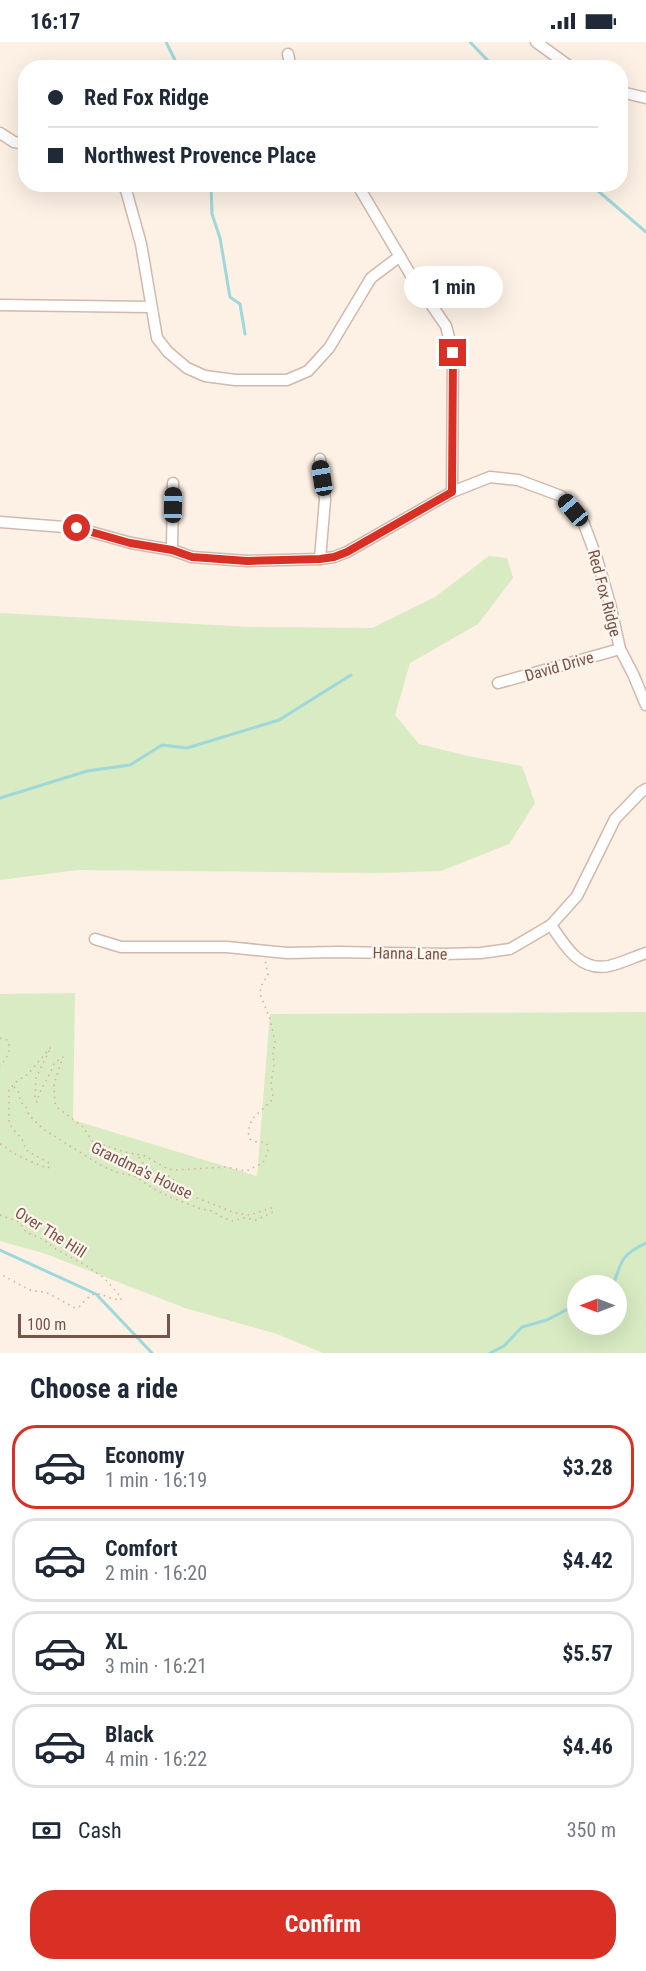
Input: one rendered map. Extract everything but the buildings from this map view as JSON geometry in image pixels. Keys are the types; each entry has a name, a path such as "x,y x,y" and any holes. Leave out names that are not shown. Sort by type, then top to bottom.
{"street":[{"path":"536,42 561,60"},
{"path":"288,54 289,60"},
{"path":"628,94 646,98"},
{"path":"0,133 18,143"},
{"path":"127,192 141,243 157,338 168,352 187,368 205,376 235,381 287,381 308,371 329,348 371,278 400,256"},
{"path":"362,192 446,326 453,353 452,492"},
{"path":"0,305 150,307"},
{"path":"320,459 325,500 320,559"},
{"name":"Red Fox Ridge","path":"0,522 77,528 130,543 172,550 192,557 247,561 320,559 347,552 452,492 490,477 518,480 561,496 584,524 610,604 620,649 646,705"},
{"path":"172,550 173,483"},
{"name":"David Drive","path":"498,683 620,649"},
{"name":"Hanna Lane","path":"95,939 121,946 227,947 287,953 481,953 510,949 551,925 577,896 615,819 646,789"},
{"path":"551,925 569,952 587,964 608,966 646,953"}],"path":[{"path":"0,1144 12,1153 42,1166 48,1168 50,1166 26,1150 22,1139 12,1128 9,1121 9,1090 28,1074 51,1047 36,1078 35,1100 38,1102 42,1086 51,1077 54,1063 63,1057 54,1084 55,1103 58,1108 83,1127 92,1141 103,1146 145,1156 174,1170 226,1167 246,1171 263,1163 268,1151 267,1144 253,1142 248,1136 252,1119 273,1097 271,1082 275,1042 270,1019 260,994 261,986 268,975 265,951"},
{"path":"0,1038 7,1040 10,1048 8,1056 0,1066"},
{"name":"Grandma's House","path":"13,1086 18,1091 21,1102 29,1115 43,1129 102,1166 134,1176 170,1197 212,1211 232,1221 244,1218 256,1220 273,1212 271,1208 250,1215 240,1214 197,1198 166,1174 150,1169 138,1155"},
{"name":"Over The Hill","path":"0,1215 19,1222 26,1232 68,1254 104,1278 121,1297 121,1300 104,1294 96,1294 75,1308 46,1292 32,1291 0,1274"}],"green space":[{"path":"489,556 507,558 513,578 478,624 410,663 395,715 419,744 522,766 535,803 509,844 441,871 378,873 78,870 0,880 0,613 249,627 372,628 435,597"},
{"path":"75,993 73,1120 257,1176 270,1014 646,1012 646,1353 323,1353 277,1334 185,1308 46,1254 0,1241 0,994"}],"waterway":[{"path":"166,42 175,60"},
{"path":"470,42 487,60"},
{"path":"211,192 212,214 220,238 230,297 240,304 245,334"},
{"path":"599,192 646,232"},
{"path":"0,798 87,771 130,765 162,745 187,748 279,720 351,675"},
{"path":"616,1275 627,1255 646,1243"},
{"path":"0,1250 96,1294 152,1353"},
{"path":"490,1353 504,1346 522,1327 547,1320 567,1310"}],"route":[{"path":"77,528 130,543 172,550 192,557 247,561 320,559 347,552 452,492 453,353"}]}
